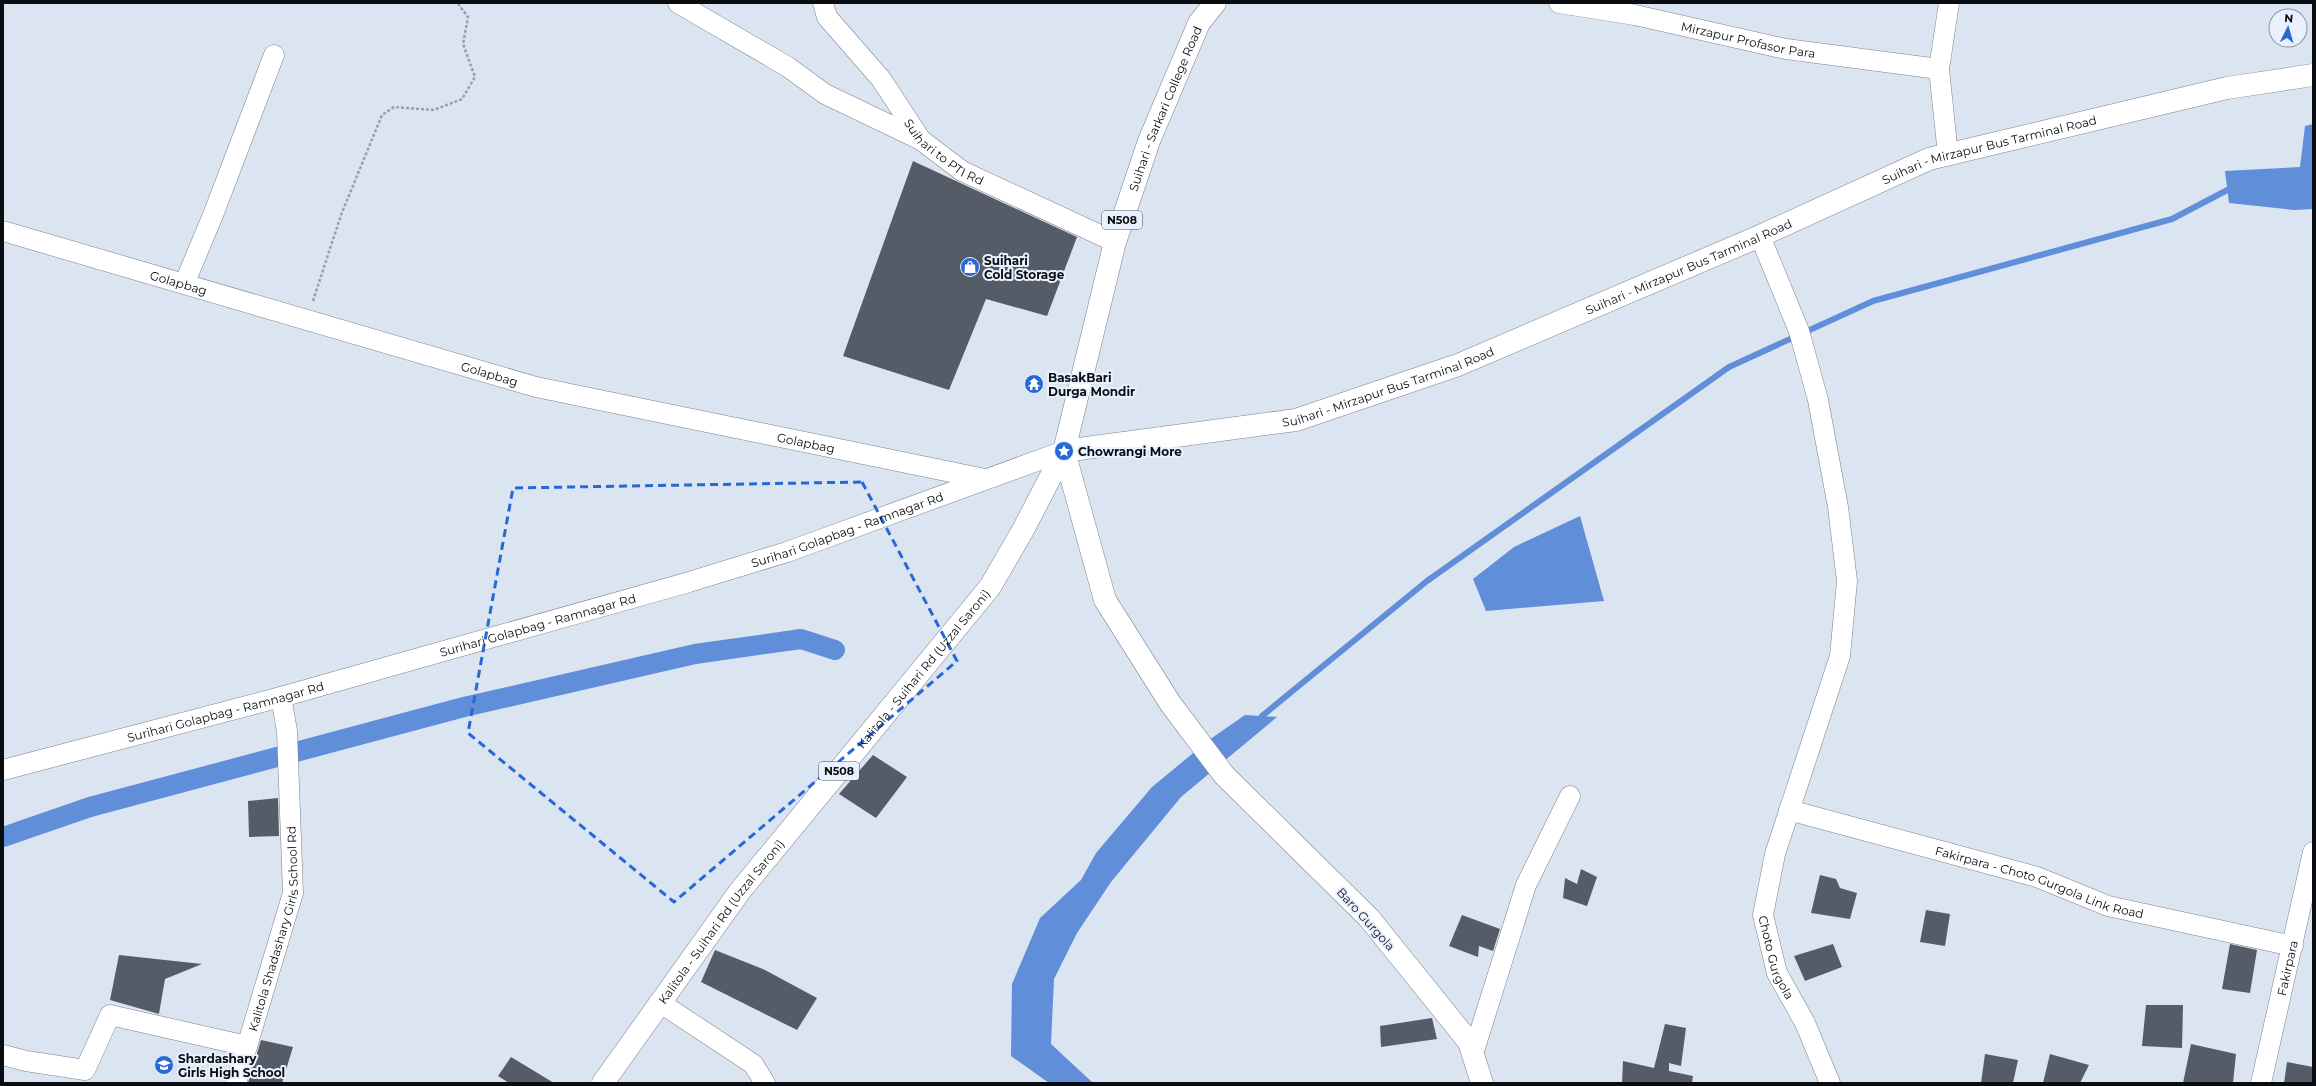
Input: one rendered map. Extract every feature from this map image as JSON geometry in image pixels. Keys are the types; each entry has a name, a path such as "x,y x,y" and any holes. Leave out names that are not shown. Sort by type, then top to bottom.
{"main road":[{"name":"Suihari - Sarkari College Road","path":"1064,451 1115,242 1148,141 1199,23 1215,3"},
{"name":"Suihari - Mirzapur Bus Tarminal Road","path":"1064,451 1296,420 1458,365 1760,236 1929,159 2227,88 2313,75"},
{"name":"Baro Gurgola","path":"1064,451 1105,600 1170,704 1224,775 1369,918 1469,1042 1482,1083"},
{"name":"Kalitola - Suihari Rd (Uzzal Saroni)","path":"603,1083 659,1002 740,891 990,587 1023,530 1064,451"}],"street":[{"path":"678,3 788,67 825,94 920,140"},
{"name":"Suihari to PTI Rd","path":"823,3 827,17 881,79 920,140 962,171 1115,242"},
{"name":"Mirzapur Profasor Para","path":"1559,3 1635,15 1786,49 1939,69"},
{"path":"1948,155 1939,69 1949,3"},
{"path":"185,282 213,215 274,55"},
{"name":"Golapbag","path":"3,231 185,282 536,387 986,479"},
{"name":"Choto Gurgola","path":"1760,236 1792,313 1818,400 1838,507 1847,581 1840,656 1775,854 1763,915 1777,973 1805,1023 1830,1083"},
{"name":"Surihari Golapbag - Ramnagar Rd","path":"3,770 281,697 787,552 1064,451"},
{"name":"Kalitola Shadashary Girls School Rd","path":"236,1083 293,893 287,731 281,697"},
{"path":"1473,1054 1526,885 1570,796"},
{"name":"Fakirpara - Choto Gurgola Link Road","path":"1789,810 2037,877 2108,906 2293,946"},
{"name":"Fakirpara","path":"2261,1083 2310,879 2313,852"},
{"path":"659,1002 753,1064 765,1083"},
{"path":"3,1055 26,1061 85,1070 110,1015 247,1046"}],"path":[{"path":"307,319 342,215 382,115 394,107 434,110 462,99 475,77 463,44 468,17 459,3"}],"highlighted area":[{"path":"862,482 957,661 674,902 468,733 513,488"}],"water":[{"path":"2313,124 2313,209 2294,210 2229,203 2225,171 2300,167 2305,126"},
{"path":"1580,516 1604,601 1486,611 1473,579 1514,547"},
{"path":"1245,715 1277,717 1181,797 1111,882 1077,933 1054,979 1051,1044 1093,1083 1049,1083 1011,1056 1012,984 1040,918 1081,880 1096,853 1152,787 1209,740"}],"building":[{"name":"Suihari Cold Storage","path":"913,161 1077,237 1047,316 986,299 949,390 843,356"},
{"path":"873,755 907,777 876,818 839,794"},
{"path":"278,798 279,836 249,837 248,801"},
{"path":"1581,869 1597,877 1587,906 1563,898 1565,878 1577,884"},
{"path":"1820,875 1836,879 1840,888 1857,893 1850,919 1811,913"},
{"path":"1926,910 1950,914 1945,946 1920,942"},
{"path":"1462,915 1500,929 1493,951 1479,946 1478,957 1449,946"},
{"path":"1833,944 1842,967 1805,981 1794,956"},
{"path":"2230,944 2257,950 2250,993 2222,989"},
{"path":"715,950 765,970 817,998 797,1030 701,982"},
{"path":"119,955 202,964 165,979 159,1014 110,1000"},
{"path":"2146,1005 2183,1005 2182,1048 2142,1046"},
{"path":"1432,1018 1437,1039 1381,1047 1380,1026"},
{"path":"1665,1024 1686,1028 1681,1066 1669,1063 1669,1071 1693,1076 1692,1083 1622,1083 1623,1061 1654,1068"},
{"path":"261,1040 293,1047 282,1083 248,1083"},
{"path":"2191,1044 2236,1054 2233,1083 2183,1083"},
{"path":"1985,1054 2018,1060 2013,1083 1981,1083"},
{"path":"2050,1054 2089,1065 2080,1083 2043,1083"},
{"path":"511,1057 554,1083 509,1083 498,1076"},
{"path":"2287,1062 2313,1067 2313,1083 2284,1083"}],"waterway":[{"path":"1262,716 1427,581 1729,367 1873,301 2172,219 2235,186"},
{"path":"3,837 90,807 464,707 695,654 801,639 835,650"}],"place":[{"name":"Suihari Cold Storage","path":"970,267"},
{"name":"BasakBari Durga Mondir","path":"1034,384"},
{"name":"Chowrangi More","path":"1064,451"},
{"name":"Shardashary Girls High School","path":"164,1065"}]}
